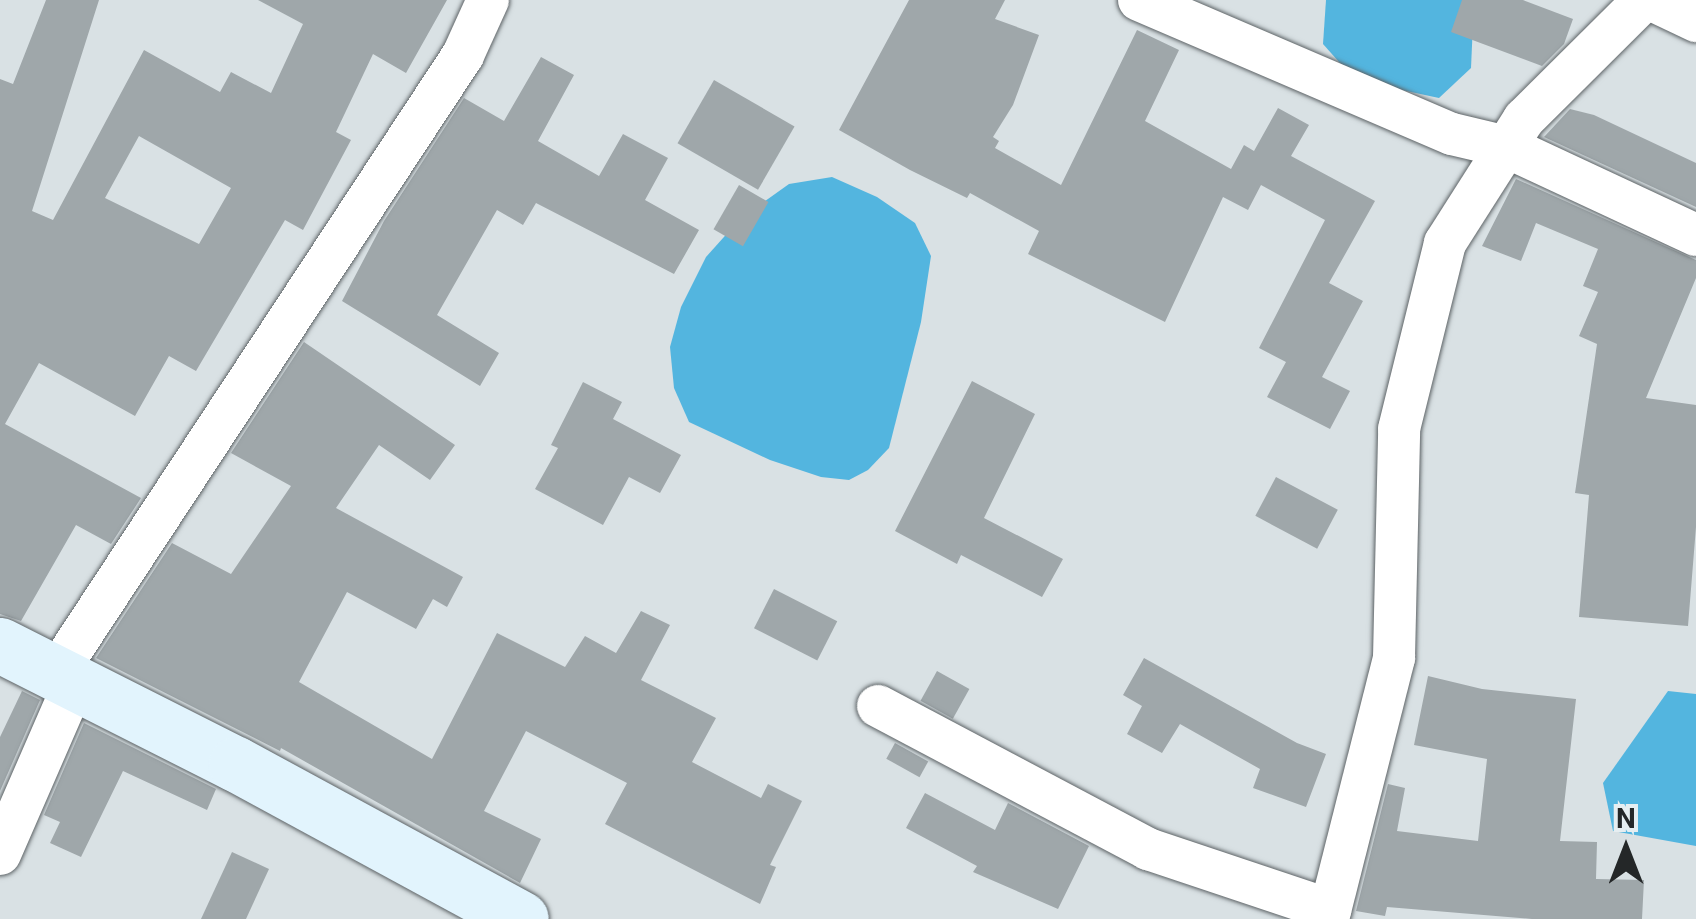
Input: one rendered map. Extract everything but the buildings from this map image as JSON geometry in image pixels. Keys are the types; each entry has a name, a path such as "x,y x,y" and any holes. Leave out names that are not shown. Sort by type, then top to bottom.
{"street":[{"path":"0,854 64,680 463,55 488,0"},
{"path":"1138,0 1452,134 1507,146 1696,236"},
{"path":"878,706 1148,849 1329,915 1394,658 1399,429 1445,244 1524,119 1644,0"},
{"path":"1652,0 1696,21"},
{"path":"0,645 236,764 522,919"}],"water":[{"path":"1326,0 1474,0 1471,68 1439,98 1355,80 1323,44"},
{"path":"832,177 877,197 915,223 931,256 921,322 889,448 868,470 849,480 821,477 770,460 689,422 674,388 670,347 681,307 706,257 741,218 789,184"},
{"path":"1668,691 1696,694 1696,846 1613,831 1603,783"}]}
